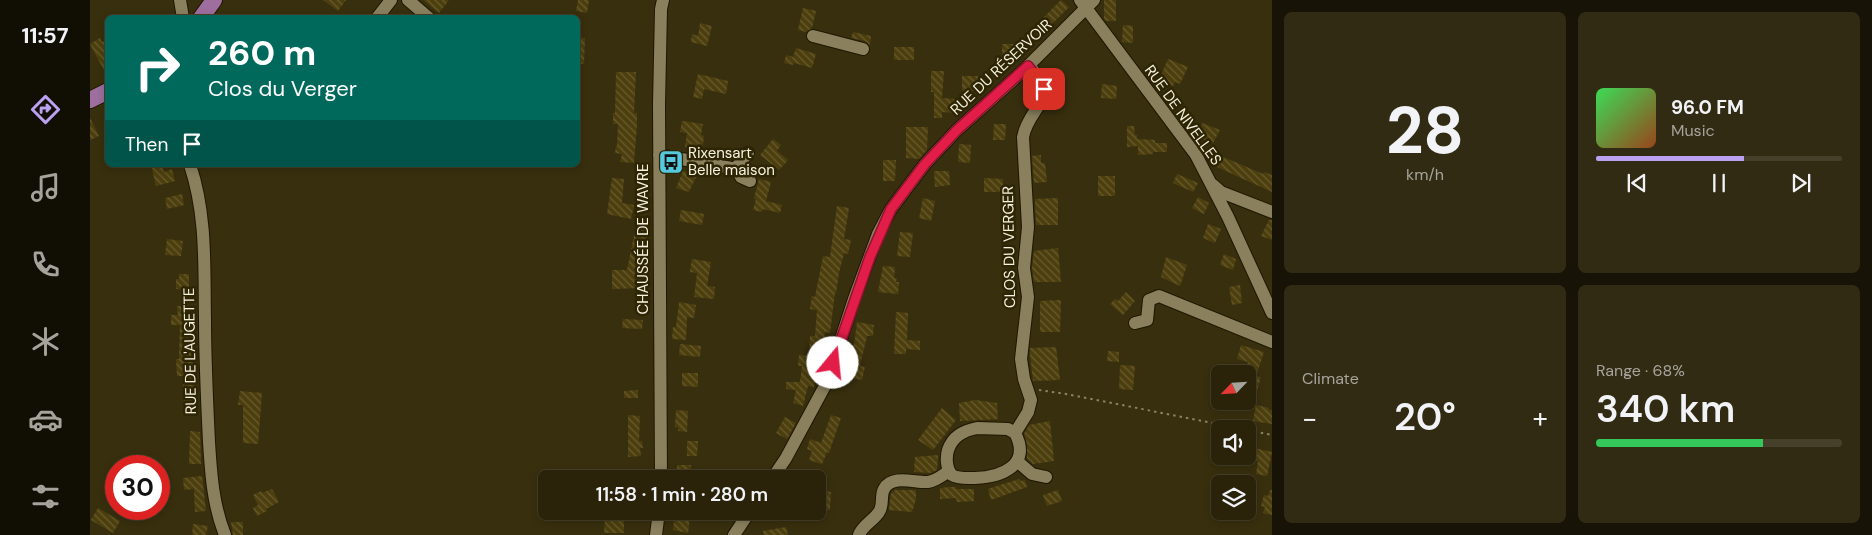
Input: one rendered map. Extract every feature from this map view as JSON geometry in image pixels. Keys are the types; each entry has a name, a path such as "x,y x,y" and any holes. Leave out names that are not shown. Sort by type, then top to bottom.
{"main road":[{"path":"203,15 214,0"},
{"path":"90,100 105,92"}],"street":[{"path":"180,0 182,15"},
{"path":"379,15 391,0"},
{"path":"408,0 426,15"},
{"name":"CHAUSSÉE DE WAVRE","path":"661,470 659,155 660,40 663,0"},
{"name":"RUE DU RÉSERVOIR","path":"778,470 827,382 854,299 878,234 891,209 925,164 957,130 1028,66 1087,3"},
{"name":"RUE DE NIVELLES","path":"1087,3 1196,155 1244,249 1272,312"},
{"path":"812,36 863,49"},
{"name":"CLOS DU VERGER","path":"1015,433 1028,412 1031,400 1021,360 1028,298 1024,268 1028,227 1023,137 1025,128 1044,96 1044,89 1040,81 1028,66"},
{"path":"735,169 748,153"},
{"path":"659,155 738,169 741,177 750,181"},
{"name":"RUE DE L'AUGETTE","path":"191,167 198,194 204,243 206,372 212,480 216,505 225,535"},
{"path":"1212,185 1221,192 1272,212"},
{"path":"1135,323 1147,320 1150,300 1158,296 1272,342"},
{"path":"977,428 1008,429 1015,433 1020,447 1017,461 1011,469 999,475 961,478 953,476 949,471 946,459 952,440 959,434 977,428"},
{"path":"1017,461 1032,474 1046,477"},
{"path":"859,535 864,527 874,520 882,508 884,489 890,482 902,480 928,482 949,471"},
{"path":"656,535 658,520"},
{"path":"738,533 745,520"}],"path":[{"path":"1027,389 1066,394 1211,423"},
{"path":"1256,431 1272,434"}],"building":[{"path":"323,0 346,0 338,11"},
{"path":"423,0 449,0 439,13"},
{"path":"578,0 589,0 587,13 576,11"},
{"path":"1061,0 1069,7 1040,36 1032,29"},
{"path":"1104,0 1116,0 1116,21 1106,21 1104,19"},
{"path":"803,8 816,11 812,28 806,32 798,30"},
{"path":"700,23 712,26 707,46 691,42 692,34 698,36"},
{"path":"1123,25 1133,26 1133,43 1122,42"},
{"path":"853,32 871,36 870,45 865,41 851,38"},
{"path":"100,38 102,42 105,40 105,72 90,44"},
{"path":"580,38 585,38 584,64 580,64"},
{"path":"1002,44 1014,44 1014,60 1002,59"},
{"path":"894,47 914,47 914,60 894,60"},
{"path":"796,48 816,54 812,68 794,63 793,65 784,63 786,55 793,57"},
{"path":"1168,59 1188,67 1180,84 1175,82 1173,86 1159,80"},
{"path":"931,71 944,71 942,98 955,99 954,113 942,112 942,118 934,118 934,92 931,92"},
{"path":"616,72 636,72 634,113 637,113 637,125 634,163 620,162 622,154 615,153 618,124 613,124"},
{"path":"698,74 728,81 726,94 704,89 702,99 693,97"},
{"path":"962,76 978,76 977,91 962,91"},
{"path":"1102,84 1117,86 1116,99 1101,98"},
{"path":"90,118 99,136 90,140"},
{"path":"682,121 703,124 701,135 704,136 703,145 699,144 698,149 685,147 687,133 680,132"},
{"path":"1202,123 1220,130 1213,143 1197,137"},
{"path":"994,124 1006,124 1005,140 993,140"},
{"path":"1127,126 1134,126 1137,139 1155,140 1155,143 1167,143 1167,152 1138,155 1138,146 1127,147"},
{"path":"906,127 928,127 927,150 919,159 906,158"},
{"path":"773,139 781,145 777,151 788,160 779,170 760,155"},
{"path":"959,144 971,145 970,163 958,162"},
{"path":"1041,155 1041,163 1045,163 1047,182 1034,183 1032,156"},
{"path":"1221,156 1263,174 1264,172 1272,175 1272,192 1217,167"},
{"path":"883,160 896,160 895,181 883,181"},
{"path":"151,167 163,167 164,172 172,169 175,181 156,186"},
{"path":"683,171 697,175 689,192 676,188"},
{"path":"934,171 949,171 950,185 935,187"},
{"path":"1177,174 1198,183 1193,192 1173,183"},
{"path":"1098,176 1115,176 1115,196 1098,196"},
{"path":"612,178 624,179 622,203 634,205 631,219 607,214"},
{"path":"984,178 1003,179 1003,192 984,192"},
{"path":"759,179 771,182 766,201 782,205 780,213 763,209 762,212 753,210"},
{"path":"182,194 184,205 167,209 165,198"},
{"path":"1198,197 1209,203 1204,214 1192,208"},
{"path":"923,198 935,201 931,221 919,218"},
{"path":"1058,198 1058,225 1036,225 1035,199"},
{"path":"837,206 849,208 844,239 851,240 848,254 844,253 839,273 830,333 825,332 823,352 820,351 814,387 808,386 803,406 793,403 796,390 786,389 786,382 800,382 802,366 798,366 799,355 809,356 810,336 815,336 817,310 810,309 812,296 815,297 823,256 830,257"},
{"path":"681,210 704,214 702,225 679,221"},
{"path":"1269,220 1272,220 1272,240 1261,236"},
{"path":"1208,224 1221,229 1215,243 1203,238"},
{"path":"636,226 649,228 644,252 649,253 647,262 641,261 641,288 612,289 612,270 627,270"},
{"path":"900,232 913,233 910,257 897,256"},
{"path":"167,239 183,241 181,256 165,255"},
{"path":"1058,248 1061,282 1034,282 1032,268 1034,251"},
{"path":"1224,254 1236,259 1233,270 1220,265"},
{"path":"1166,257 1187,265 1180,286 1161,277"},
{"path":"692,259 711,262 707,286 715,287 714,299 694,297 697,273 690,272"},
{"path":"883,266 895,267 894,278 897,278 896,282 899,282 898,294 878,292"},
{"path":"179,274 189,274 189,290 176,289 176,279 179,279"},
{"path":"1240,285 1242,303 1232,305 1229,287"},
{"path":"1126,292 1135,301 1123,315 1110,304 1115,299 1118,301"},
{"path":"1061,300 1060,332 1040,332 1040,301"},
{"path":"679,302 696,305 694,318 687,317 686,340 672,339 673,327 676,327"},
{"path":"177,306 190,306 189,339 191,339 191,358 193,358 195,404 184,404 183,376 177,376 176,359 179,359 180,325 171,325 171,315 178,315"},
{"path":"896,312 908,313 907,340 920,341 920,350 906,349 906,354 894,354"},
{"path":"623,319 643,320 642,329 622,328"},
{"path":"857,322 874,325 873,336 867,336 860,366 865,367 862,380 841,376 843,366 845,366 848,344 854,345"},
{"path":"680,344 701,346 700,357 679,355"},
{"path":"1241,345 1264,352 1256,376 1256,365 1247,365 1248,362 1237,359"},
{"path":"1056,347 1060,380 1033,381 1030,348"},
{"path":"1108,351 1119,352 1119,362 1107,361"},
{"path":"1120,365 1135,366 1133,390 1119,389"},
{"path":"682,373 698,373 698,387 682,386"},
{"path":"1256,376 1261,377 1256,391"},
{"path":"638,390 638,398 624,398 624,391"},
{"path":"240,391 262,393 258,444 243,443 243,405 238,405"},
{"path":"975,400 997,403 998,419 960,421 959,403"},
{"path":"1256,405 1272,410 1272,424 1253,420"},
{"path":"942,408 956,420 933,450 918,440"},
{"path":"676,410 688,411 687,432 678,431 678,427 675,427"},
{"path":"628,415 640,416 639,441 642,441 643,448 640,448 641,456 628,457"},
{"path":"831,415 841,418 829,453 827,452 822,464 809,460 812,451 807,449 810,439 821,443"},
{"path":"785,417 796,423 787,439 776,433"},
{"path":"1050,421 1054,461 1033,464 1027,458 1027,444 1024,434 1029,425"},
{"path":"190,431 200,432 201,464 189,464"},
{"path":"687,441 698,441 697,456 687,456"},
{"path":"1256,448 1272,452 1267,476 1256,474 1258,461 1256,461"},
{"path":"938,455 937,470 930,473 914,472 915,457"},
{"path":"677,465 691,465 691,470 677,470"},
{"path":"202,476 206,511 195,512 194,489 184,490 183,478"},
{"path":"1019,479 1020,481 1025,480 1027,487 991,500 988,489"},
{"path":"940,488 974,489 974,501 957,502 956,498 940,499"},
{"path":"272,489 279,502 257,516 253,508 258,505 253,495"},
{"path":"895,490 916,490 916,499 912,512 889,510 891,494"},
{"path":"1058,490 1062,501 1047,506 1043,495"},
{"path":"1270,490 1272,490 1272,515 1263,513 1265,507 1261,506 1264,495 1268,496"},
{"path":"826,491 831,492 830,510 826,510"},
{"path":"98,508 105,512 105,520 120,521 113,533 91,520"},
{"path":"605,520 624,520 624,533 604,533"},
{"path":"674,520 690,520 688,533 673,530"},
{"path":"231,522 243,522 243,535 233,535"},
{"path":"193,524 208,526 206,535 192,535"},
{"path":"786,527 788,535 763,535 763,531"}],"place":[{"name":"Rixensart Belle maison","path":"671,162"}],"route":[{"path":"833,363 878,234 891,209 907,187 925,164 957,130 1028,66 1044,89"}]}
